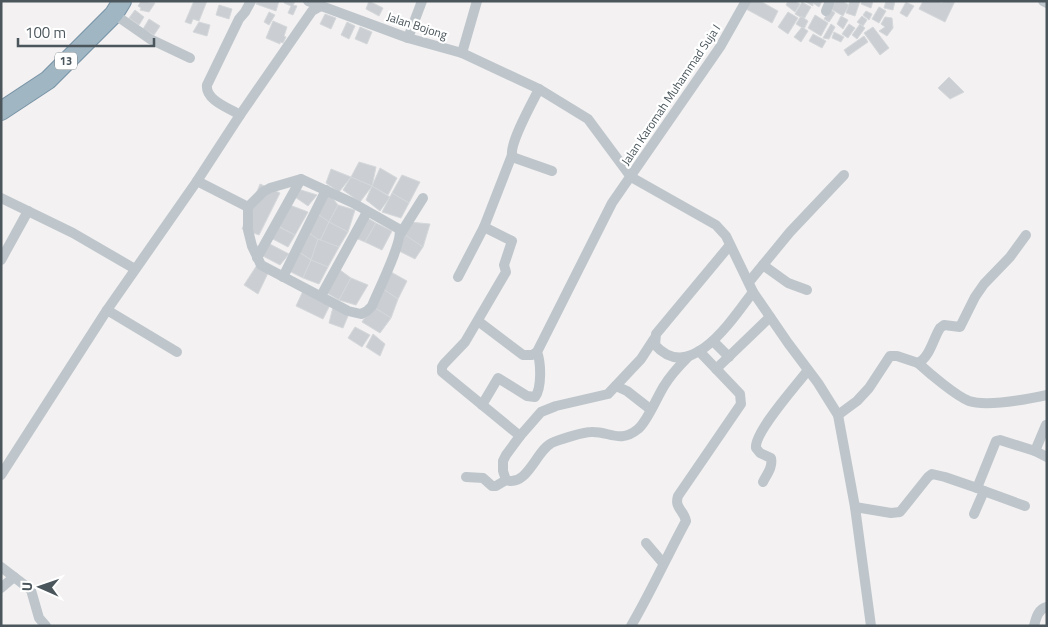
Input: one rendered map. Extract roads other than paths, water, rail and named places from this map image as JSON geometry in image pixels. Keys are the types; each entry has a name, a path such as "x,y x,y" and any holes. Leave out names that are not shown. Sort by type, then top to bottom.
{"highway":[{"name":"13","path":"1,110 48,80 118,8"}],"street":[{"path":"240,115 209,96 206,90 239,19 251,1"},
{"name":"Jalan Bojong","path":"308,1 408,38 462,53 539,89 588,119 631,177"},
{"path":"408,38 422,1"},
{"path":"462,53 477,1"},
{"name":"Jalan Karomah Muhammad Suja I","path":"537,352 612,203 720,47 746,1"},
{"path":"1043,1 1047,3"},
{"path":"1,475 107,310 197,181 240,115 312,11 321,6"},
{"path":"118,8 150,39 190,58"},
{"path":"458,277 484,227 512,155 511,148 514,140 539,89"},
{"path":"512,155 552,171"},
{"path":"654,339 655,345 667,356 682,358 699,351 713,341 751,287 763,265 790,232 844,175"},
{"path":"631,177 716,225 726,236 751,287 838,415 855,508 872,626"},
{"path":"257,258 301,179"},
{"path":"401,233 399,229 391,224 301,179 270,188 263,192 248,207 248,230 261,265 348,311 361,314 372,306 398,246 401,233 423,198"},
{"path":"197,181 248,207"},
{"path":"283,277 326,190"},
{"path":"1,198 73,233 135,269"},
{"path":"1,260 28,211"},
{"path":"321,296 367,212"},
{"path":"484,227 512,241 504,265 506,270 505,276 465,342 442,367 442,372 520,436"},
{"path":"918,364 926,357 940,328 944,325 956,328 960,326 984,284 1010,256 1026,235"},
{"path":"506,480 503,471 503,461 520,436 541,412 556,406 608,394 640,359 656,334 730,245"},
{"path":"763,265 788,282 807,290"},
{"path":"107,310 177,352"},
{"path":"716,369 770,317"},
{"path":"478,321 523,355 532,355 537,352 540,360 539,389 535,397 527,396 498,378 482,405"},
{"path":"713,341 729,357"},
{"path":"631,626 686,521 676,503 678,496 741,404 740,394 699,351"},
{"path":"838,415 869,388 890,356 897,356 918,364 936,379 968,400 979,402 1024,400 1047,395"},
{"path":"466,477 483,478 492,486 496,486 506,480 510,481 520,478 529,471 544,448 552,442 590,432 614,437 629,434 638,429 643,423 665,384 688,357"},
{"path":"762,482 769,471 772,460 760,453 756,448 757,440 765,424 808,370"},
{"path":"616,386 627,391 650,409"},
{"path":"1035,451 1046,425"},
{"path":"974,514 996,441 1000,440 1035,451 1047,457"},
{"path":"855,508 891,513 900,512 932,474 944,476 1025,506"},
{"path":"646,543 663,563"},
{"path":"1,567 31,590 39,618 46,626"},
{"path":"1,588 14,578"},
{"path":"1034,626 1038,614 1044,608"}]}
